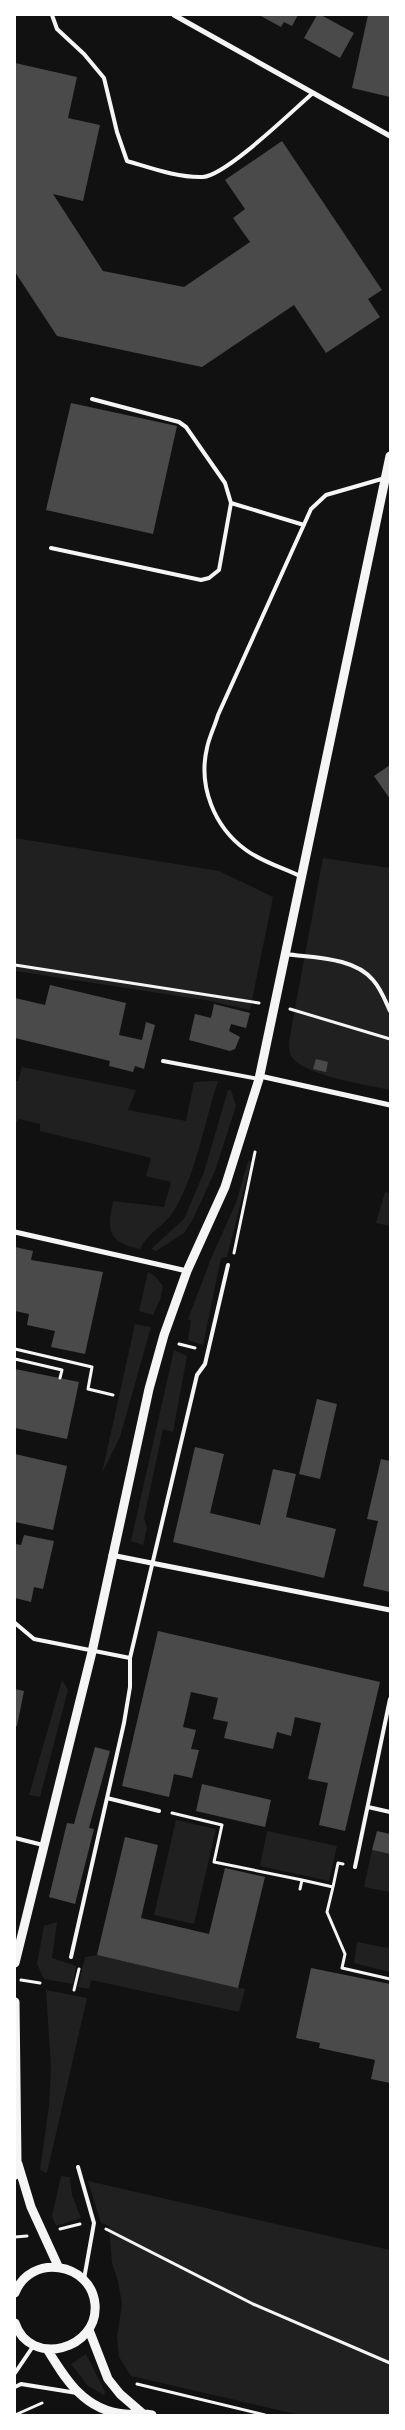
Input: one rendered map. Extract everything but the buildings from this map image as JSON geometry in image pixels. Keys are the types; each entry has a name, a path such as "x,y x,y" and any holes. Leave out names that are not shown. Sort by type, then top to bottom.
{"street":[{"path":"174,15 390,136"},
{"path":"15,1964 92,1652 111,1555 149,1388 168,1324 187,1271 225,1187 260,1077 390,456"},
{"path":"260,1077 390,1105"},
{"path":"15,1232 187,1271"},
{"path":"111,1555 390,1610"},
{"path":"15,2002 18,2164 15,2175"},
{"path":"18,2164 43,2235 58,2266"},
{"path":"15,2293 24,2278 34,2271 58,2266 72,2271 84,2279 91,2290 95,2304 94,2318 89,2330 70,2346 59,2349 47,2349 34,2345 24,2337 15,2323"},
{"path":"89,2330 108,2379 120,2394 142,2413"},
{"path":"47,2349 77,2393 104,2408 125,2414 142,2413 152,2415"}],"lane":[{"path":"52,15 57,28 84,54 104,78 117,132 127,162 170,173 204,177 227,165 260,141 313,93"},
{"path":"51,548 201,580 209,578 219,570 230,503 225,483 186,427 169,419 92,399"},
{"path":"302,877 247,851 224,829 210,804 204,774 207,748 218,715 311,509 326,495 385,478"},
{"path":"230,503 304,525"},
{"path":"286,954 340,962 357,968 372,978 380,988 390,1011"},
{"path":"163,1061 260,1077"},
{"path":"71,1957 130,1687 130,1658 196,1375 205,1364 228,1265"},
{"path":"15,1623 34,1639 130,1658"},
{"path":"355,1867 390,1699"},
{"path":"107,1798 159,1811"},
{"path":"368,1807 390,1812"},
{"path":"15,1838 43,1845"},
{"path":"78,2167 93,2227 84,2279"},
{"path":"15,2373 34,2345"},
{"path":"15,2387 21,2384 77,2393"}],"path":[{"path":"15,965 275,1006 390,1039"},
{"path":"228,1265 233,1255 256,1154 243,1131"},
{"path":"168,1324 184,1329 179,1344 208,1351"},
{"path":"15,1349 92,1367 88,1389 113,1395"},
{"path":"15,1359 62,1370 60,1378"},
{"path":"159,1811 222,1825 214,1862 332,1887"},
{"path":"355,1867 338,1863 327,1912 345,1954 342,1968 390,1979"},
{"path":"300,1889 302,1880"},
{"path":"15,1979 40,1983"},
{"path":"15,2237 43,2235 80,2224 109,2230 253,2304 390,2363"},
{"path":"108,2379 265,2415"},
{"path":"15,2415 42,2403 50,2404"}],"shaded area":[{"path":"15,838 219,871 273,897 250,1010 211,1001 15,971"},
{"path":"323,858 390,868 390,1090 335,1078 306,1068 290,1054 290,1036"},
{"path":"22,1067 136,1090 128,1110 186,1121 194,1082 218,1081 195,1163 183,1194 171,1215 147,1238 140,1249 121,1243 112,1233 110,1220 113,1201 164,1207 171,1182 146,1176 151,1158 40,1131 40,1124 19,1119 15,1124 15,1081 18,1081"},
{"path":"228,1090 231,1090 236,1106 215,1171 193,1219 184,1233 156,1251 151,1249 184,1219 204,1172"},
{"path":"248,1161 251,1162 227,1257 221,1258 203,1345 188,1340 191,1321 188,1319 212,1256 236,1203"},
{"path":"385,1192 390,1193 390,1226 376,1223"},
{"path":"148,1272 155,1276 163,1286 160,1300 153,1315 139,1311"},
{"path":"135,1324 151,1327 120,1437 102,1473"},
{"path":"174,1350 187,1356 173,1432 163,1429 144,1518 147,1528 143,1545 131,1541"},
{"path":"62,1680 68,1690 40,1797 29,1795"},
{"path":"176,1820 216,1829 194,1924 154,1915"},
{"path":"267,1831 337,1846 329,1881 260,1866"},
{"path":"372,1850 390,1854 390,1892 364,1887"},
{"path":"57,1922 52,1958 76,1966 73,1984 44,1979 37,1964 44,1926"},
{"path":"357,1942 388,1948 390,1942 390,1972 354,1963"},
{"path":"97,1955 245,1989 239,2012 91,1980 89,1989 78,1987 85,1957"},
{"path":"46,1990 87,1998 47,2173 40,2170 49,2106 51,2067"},
{"path":"61,2176 70,2177 72,2195 81,2218 56,2226 52,2216"},
{"path":"88,2181 390,2250 390,2415 300,2415 131,2376 119,2357 117,2337 122,2304 118,2281 112,2263 109,2226 101,2223"},
{"path":"86,2354 105,2392 104,2395 88,2386 71,2364"}]}
